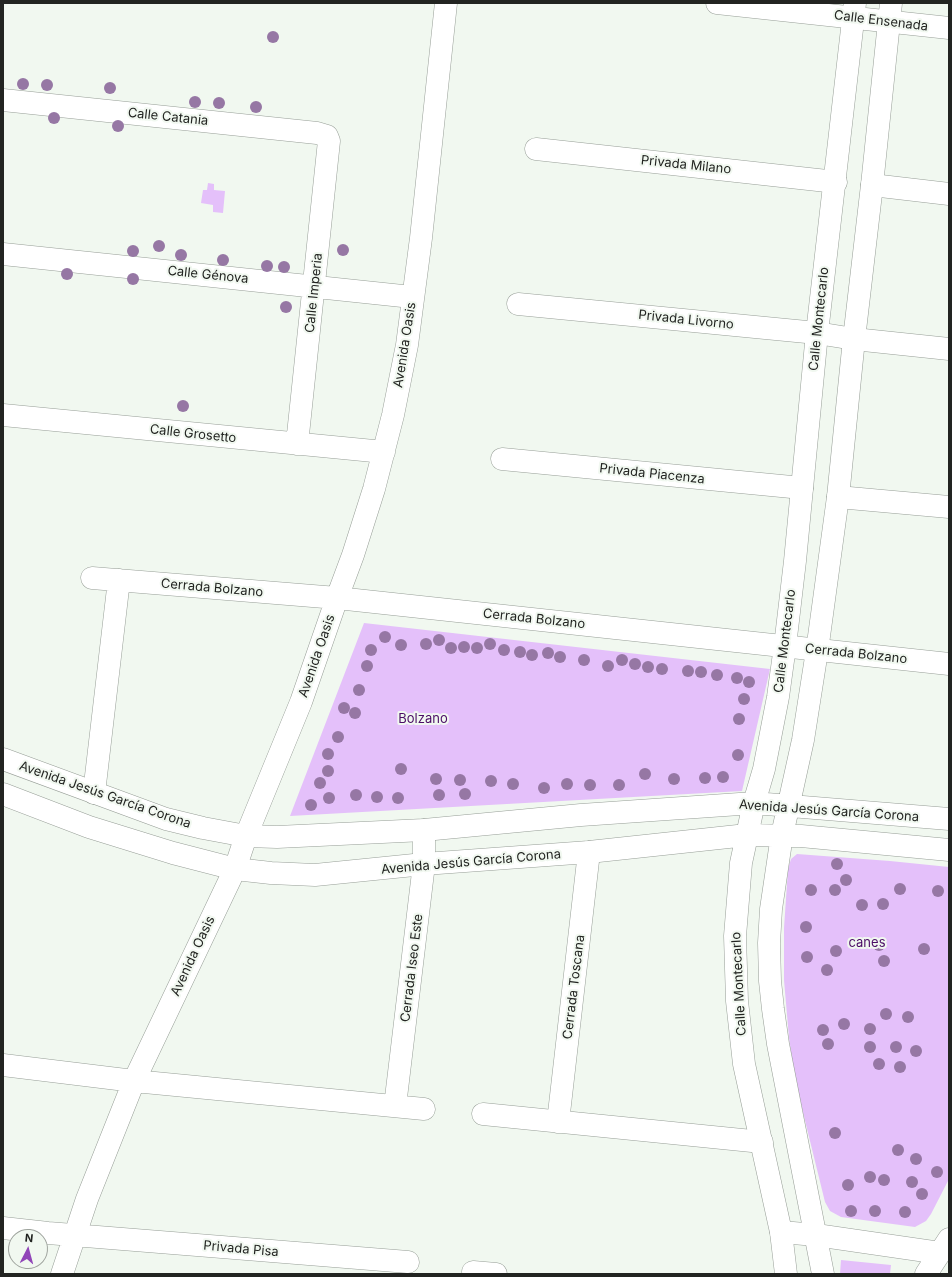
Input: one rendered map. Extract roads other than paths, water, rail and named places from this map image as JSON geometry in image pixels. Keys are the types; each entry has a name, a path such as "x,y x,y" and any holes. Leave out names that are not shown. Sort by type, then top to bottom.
{"street":[{"name":"Avenida Oasis","path":"62,1274 74,1235 118,1119 235,869 246,836 301,702 337,598 354,555 384,452 407,345 412,297 428,183 446,3"},
{"name":"Calle Ensenada","path":"717,3 890,12 949,28"},
{"name":"Calle Montecarlo","path":"786,1274 781,1232 744,1064 735,965 736,914 741,863 754,803 764,769 778,697 802,488 817,333 836,182 855,10"},
{"path":"823,1274 772,1009 770,942 771,909 782,835 803,740 838,497 890,12"},
{"name":"Calle Catania","path":"3,100 317,132 325,134 330,141"},
{"name":"Calle Imperia","path":"297,444 330,141"},
{"name":"Privada Milano","path":"536,149 836,182"},
{"path":"872,185 949,194"},
{"name":"Calle Génova","path":"3,254 412,297"},
{"name":"Privada Livorno","path":"518,304 817,333 949,349"},
{"name":"Calle Grosetto","path":"3,415 384,452"},
{"name":"Privada Piacenza","path":"502,460 802,488"},
{"path":"838,497 949,508"},
{"name":"Cerrada Bolzano","path":"92,578 337,598 949,664"},
{"path":"94,792 119,580"},
{"name":"Avenida Jesús García Corona","path":"3,759 166,818 203,828 246,836 277,837 424,830 581,815 754,803 949,819"},
{"name":"Avenida Jesús García Corona","path":"3,794 89,827 173,853 235,869 315,875 424,864 589,852 747,835 801,836 949,850"},
{"name":"Cerrada Iseo Este","path":"395,1106 424,864 424,830"},
{"name":"Cerrada Toscana","path":"558,1122 589,852"},
{"path":"3,1066 134,1082 424,1109"},
{"path":"483,1114 762,1142"},
{"name":"Privada Pisa","path":"3,1228 408,1262"},
{"path":"781,1232 945,1246 926,1274"},
{"path":"473,1272 496,1274"}],"park label":[{"name":"Bolzano","path":"423,719"},
{"name":"canes","path":"867,943"}]}
